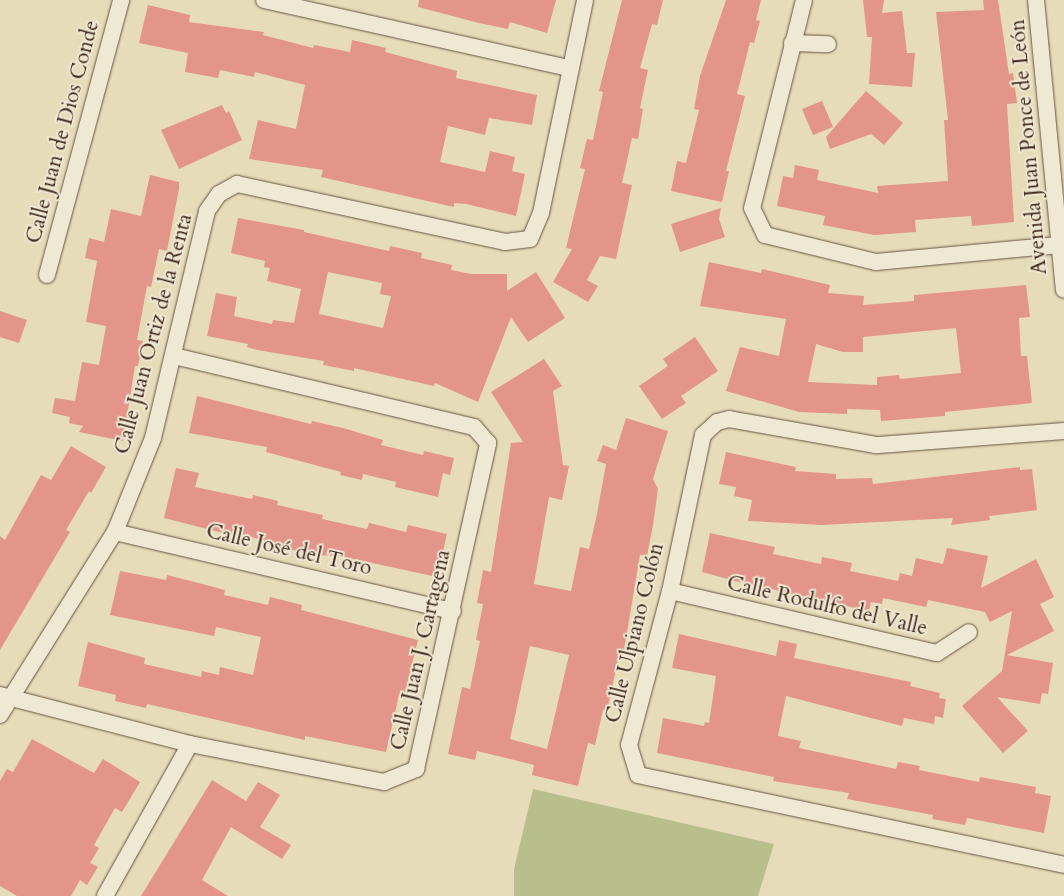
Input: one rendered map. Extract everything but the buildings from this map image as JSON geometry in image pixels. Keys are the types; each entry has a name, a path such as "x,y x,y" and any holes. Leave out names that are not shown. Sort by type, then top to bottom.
{"street":[{"name":"Calle Juan de Dios Conde","path":"47,275 121,0"},
{"path":"264,0 569,68"},
{"name":"Calle Juan Ortiz de la Renta","path":"0,715 4,697 115,532 153,438 207,211 219,194 237,184 505,242 530,239 541,213 569,68 585,0"},
{"path":"804,0 752,208 765,235 876,262 1059,245"},
{"name":"Avenida Juan Ponce de León","path":"1036,0 1064,290"},
{"path":"792,43 828,44"},
{"name":"Calle Juan J. Cartagena","path":"4,697 190,744 384,782 416,769 453,611 488,443 474,427 174,356"},
{"name":"Calle Ulpiano Colón","path":"1064,431 876,445 730,420 717,422 703,435 670,590 629,745 638,774 1064,865"},
{"name":"Calle José del Toro","path":"115,532 453,611"},
{"name":"Calle Rodulfo del Valle","path":"670,590 937,653 969,632"},
{"path":"105,896 190,744"}],"green space":[{"path":"533,789 774,844 758,896 514,896 514,869"}]}
